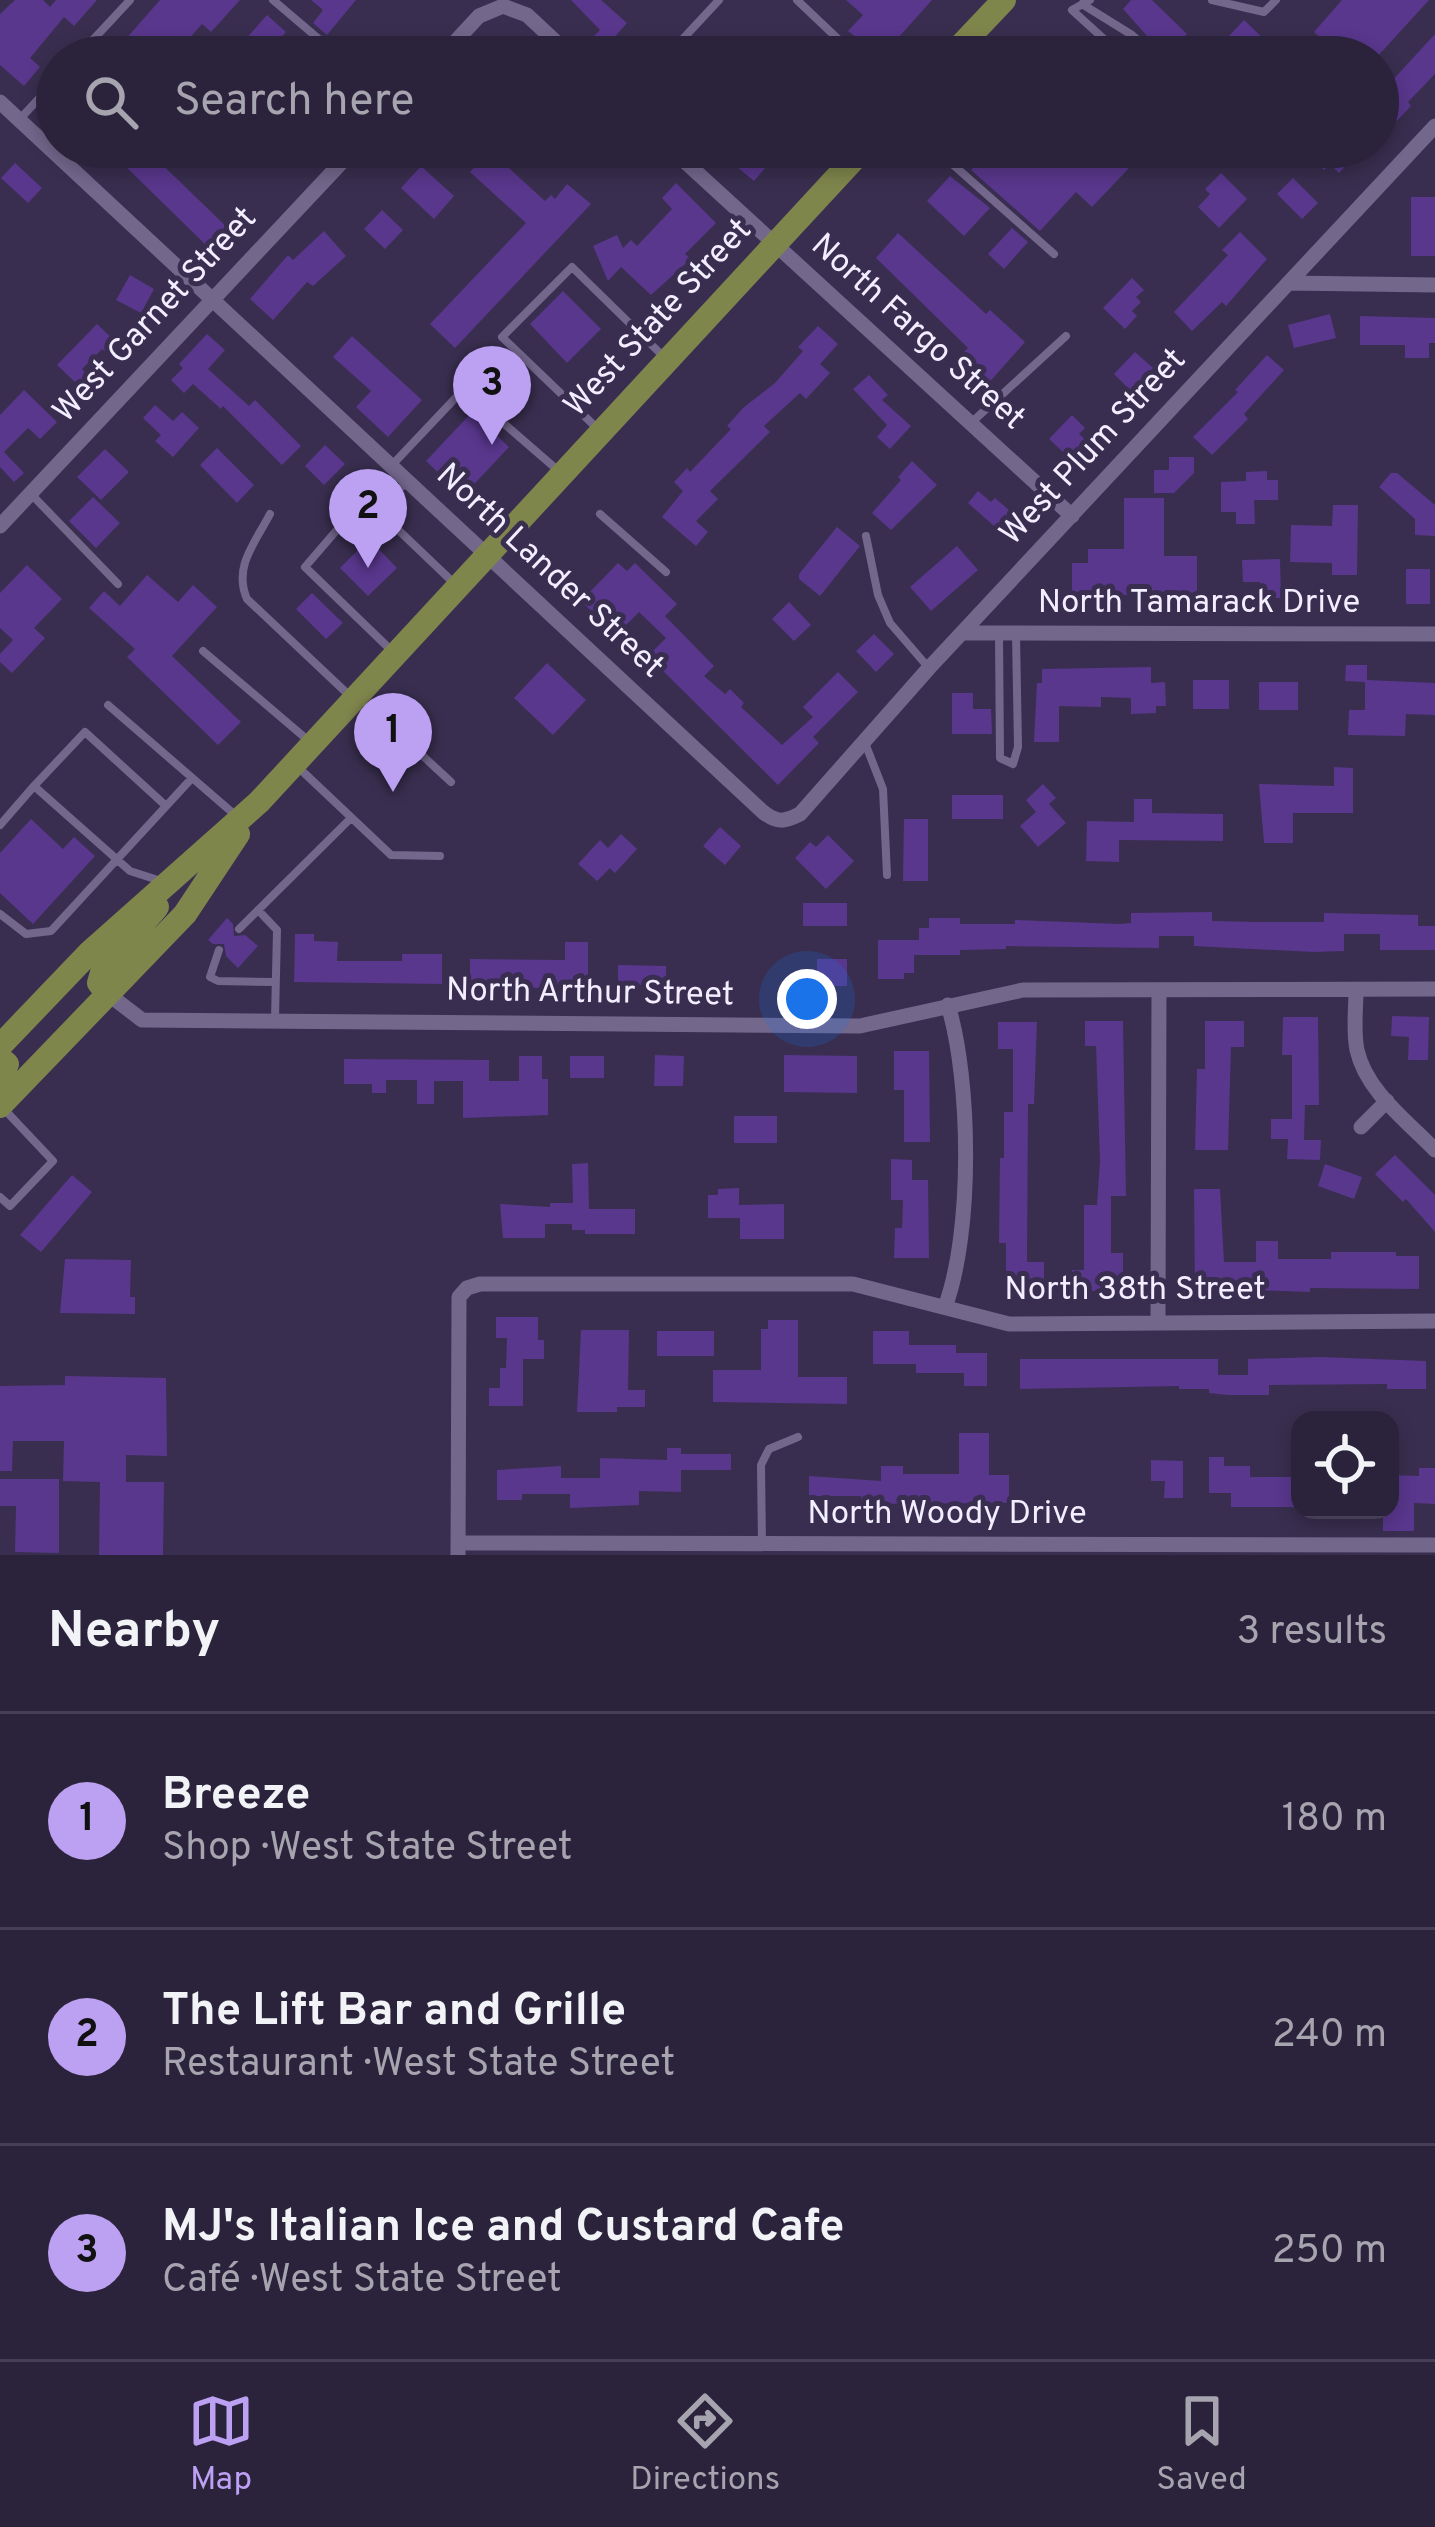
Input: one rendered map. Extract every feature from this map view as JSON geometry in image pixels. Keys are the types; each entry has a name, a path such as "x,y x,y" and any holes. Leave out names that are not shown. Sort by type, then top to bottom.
{"main road":[{"path":"967,36 993,4"},
{"name":"West State Street","path":"0,1046 89,952 259,802 844,168"},
{"name":"West State Street","path":"0,1106 185,914 259,802"},
{"name":"West State Street","path":"108,994 99,983 103,969 158,906 168,884"},
{"path":"0,1058 7,1064 0,1079"}],"street":[{"path":"460,36 479,16 503,6 527,15 550,36"},
{"name":"North Lander Street","path":"0,102 36,136"},
{"name":"West Plum Street","path":"1399,164 1435,126"},
{"name":"North Lander Street","path":"70,168 763,812 774,821 800,814"},
{"name":"West Garnet Street","path":"0,526 336,168"},
{"name":"North Fargo Street","path":"692,168 1072,516"},
{"name":"West Plum Street","path":"800,814 928,668 1396,168"},
{"path":"1288,283 1435,285"},
{"name":"North Tamarack Drive","path":"962,633 1435,634"},
{"name":"North Arthur Street","path":"108,994 142,1020 860,1026 1023,990 1435,989"},
{"path":"1158,1322 1159,990"},
{"path":"1356,990 1356,1047 1365,1071 1435,1150"},
{"path":"945,1306 956,1276 963,1231 963,1080 948,1005"},
{"path":"1361,1127 1387,1101"},
{"name":"North 38th Street","path":"459,1549 459,1297 480,1284 853,1285 1009,1324 1435,1321"},
{"name":"North Woody Drive","path":"459,1549 1435,1545"}],"lane":[{"path":"97,36 130,0"},
{"path":"273,0 315,36"},
{"path":"685,36 718,0"},
{"path":"797,0 835,36"},
{"path":"808,10 818,0"},
{"path":"1212,0 1264,12 1276,0"},
{"path":"1101,36 1072,10 1086,2 1133,36"},
{"path":"19,120 36,102"},
{"path":"957,168 1054,254"},
{"path":"601,432 502,337 572,267 667,360"},
{"path":"972,422 1066,336"},
{"path":"391,466 464,389 562,474"},
{"path":"376,509 408,482"},
{"path":"31,494 118,584"},
{"path":"395,654 305,566 361,502 369,502 458,587"},
{"path":"270,514 241,570 240,583 247,599 352,699"},
{"path":"600,514 666,572"},
{"path":"866,536 878,595 890,623 928,668"},
{"path":"1008,633 1018,747 1013,764 1000,758 1008,633"},
{"path":"203,651 312,743"},
{"path":"108,705 239,819"},
{"path":"0,825 85,732 165,805"},
{"path":"399,734 451,782"},
{"path":"864,741 883,789 887,874"},
{"path":"295,764 391,855 440,856"},
{"path":"0,914 26,934 51,931 191,778"},
{"path":"34,786 130,871 168,884"},
{"path":"238,929 351,818"},
{"path":"258,910 277,930 275,1021"},
{"path":"219,950 210,977 275,982"},
{"path":"0,1106 53,1161 10,1206 0,1197"},
{"path":"761,1545 761,1465 769,1449 799,1437"}],"building":[{"path":"15,0 43,0 50,7 56,0 97,0 74,26 64,17 48,36 36,36 36,51 30,58 36,72 24,86 0,65 0,14"},
{"path":"160,0 240,0 211,32 202,24 191,36 128,36"},
{"path":"311,0 356,0 327,35 313,23 323,10"},
{"path":"571,0 601,0 627,23 616,36 594,36 600,30"},
{"path":"846,0 932,0 900,36 854,36 848,31 863,15"},
{"path":"1131,0 1152,0 1187,34 1147,36 1123,9"},
{"path":"1342,0 1429,0 1396,36 1318,36 1314,32"},
{"path":"267,15 286,32 282,36 248,36"},
{"path":"1244,20 1261,36 1229,36"},
{"path":"1435,34 1435,74 1399,119 1399,73"},
{"path":"15,163 42,188 28,203 1,178"},
{"path":"127,168 166,168 235,235 216,255"},
{"path":"423,168 454,196 434,219 401,188"},
{"path":"473,168 509,168 545,201 551,195 555,199 567,184 591,204 455,348 430,324 526,223 470,172"},
{"path":"738,168 765,168 754,181"},
{"path":"1129,168 1092,207 1076,192 1040,231 971,170"},
{"path":"1221,173 1247,199 1219,228 1198,207 1210,194 1205,189"},
{"path":"950,176 990,208 964,236 927,201"},
{"path":"1293,178 1318,203 1302,219 1277,194"},
{"path":"676,183 716,223 685,254 691,259 651,295 621,267 608,281 593,246 617,235 623,248 631,240 637,246 672,209 662,198"},
{"path":"1411,197 1435,197 1435,256 1411,256"},
{"path":"382,210 403,230 385,249 364,229"},
{"path":"1012,228 1028,242 1004,269 988,254"},
{"path":"324,231 346,256 313,286 307,282 273,320 250,299 288,255 293,260"},
{"path":"1240,232 1267,259 1226,306 1222,302 1192,331 1174,312 1228,255 1222,250"},
{"path":"898,233 986,314 990,310 1025,342 977,396 948,368 968,348 876,258"},
{"path":"130,275 154,289 141,313 116,300"},
{"path":"1132,278 1144,290 1132,311 1137,316 1125,329 1103,308"},
{"path":"563,291 601,329 567,363 530,324"},
{"path":"1330,314 1336,338 1294,348 1288,325"},
{"path":"1360,316 1435,318 1435,343 1429,343 1429,358 1405,358 1405,345 1360,345"},
{"path":"97,324 118,344 108,354 102,349 82,369 89,376 79,386 57,365"},
{"path":"818,326 838,344 820,364 830,373 806,399 800,393 764,426 770,432 710,491 718,499 696,521 708,532 696,546 662,517 683,491 674,482 731,429 727,426 743,408 775,383"},
{"path":"207,334 225,350 208,369 249,406 255,400 301,446 282,465 223,406 221,409 193,384 184,393 171,380"},
{"path":"352,336 422,400 388,437 356,407 371,391 333,357"},
{"path":"1135,352 1153,368 1131,391 1114,374"},
{"path":"1267,355 1284,370 1244,414 1248,419 1212,455 1193,437"},
{"path":"869,375 888,395 882,400 911,426 890,449 877,437 887,425 853,389"},
{"path":"24,390 57,422 40,439 28,428 4,452 24,473 14,482 0,467 0,415"},
{"path":"155,405 173,421 182,412 199,428 173,457 155,441 161,435 143,418"},
{"path":"472,412 509,447 463,496 426,461"},
{"path":"1072,415 1085,428 1079,434 1092,446 1076,464 1049,439"},
{"path":"325,445 345,464 324,485 305,466"},
{"path":"217,448 254,485 237,503 200,465"},
{"path":"105,449 129,472 101,500 77,477"},
{"path":"1169,457 1194,457 1194,473 1174,493 1154,493 1154,470 1169,470"},
{"path":"912,461 937,485 891,530 872,513"},
{"path":"1267,471 1267,480 1278,480 1278,500 1254,500 1255,524 1236,524 1236,512 1221,512 1221,482 1246,481 1246,472"},
{"path":"1391,473 1435,505 1435,536 1415,535 1415,519 1379,487"},
{"path":"978,491 991,502 995,498 1017,517 1002,533 968,503"},
{"path":"93,497 120,523 96,548 69,521"},
{"path":"1124,498 1164,498 1164,556 1197,556 1197,594 1072,596 1072,563 1088,563 1088,549 1124,549"},
{"path":"1333,505 1358,505 1357,575 1332,575 1332,563 1290,562 1291,525 1332,526"},
{"path":"837,527 860,546 820,596 799,574"},
{"path":"369,539 397,568 368,596 340,568"},
{"path":"957,546 978,570 931,611 910,587"},
{"path":"1280,559 1281,598 1260,598 1260,582 1243,582 1242,560"},
{"path":"618,563 627,571 635,563 677,604 665,616 714,666 704,676 725,694 730,689 744,703 741,707 782,745 813,717 803,707 838,672 858,692 813,737 819,743 778,785 648,656 666,638 639,612 616,635 581,601"},
{"path":"27,565 62,599 34,628 45,638 12,673 0,662 0,654 13,640 0,628 0,593"},
{"path":"1406,569 1430,569 1430,604 1406,604"},
{"path":"147,575 178,602 193,585 217,607 172,656 241,722 218,745 127,657 135,649 89,608 104,591 120,606"},
{"path":"312,593 343,623 326,639 296,609"},
{"path":"789,602 811,625 794,641 772,619"},
{"path":"874,634 894,654 876,672 856,651"},
{"path":"547,663 586,700 553,735 514,698"},
{"path":"1346,665 1367,665 1367,680 1435,683 1435,715 1406,714 1405,736 1348,735 1349,710 1365,710 1365,682 1345,681"},
{"path":"1151,667 1151,683 1165,682 1166,706 1156,706 1156,713 1131,714 1131,698 1101,697 1101,707 1059,706 1059,742 1034,742 1042,669"},
{"path":"1193,680 1229,680 1229,709 1193,709"},
{"path":"1259,682 1298,682 1298,710 1259,710"},
{"path":"952,693 973,693 973,709 991,709 992,734 952,734"},
{"path":"1334,767 1353,768 1353,813 1293,813 1293,843 1264,843 1259,784 1334,786"},
{"path":"1043,784 1056,798 1049,804 1066,823 1038,847 1020,826 1036,812 1026,800"},
{"path":"952,795 1003,795 1003,819 952,819"},
{"path":"1134,799 1152,799 1152,813 1223,814 1223,841 1119,840 1119,862 1086,861 1087,821 1134,822"},
{"path":"31,819 63,849 74,837 95,856 33,924 0,893 0,853"},
{"path":"904,819 928,819 928,881 903,881"},
{"path":"720,827 741,846 725,865 703,846"},
{"path":"621,834 637,849 615,873 610,868 597,881 578,864 600,840 608,848"},
{"path":"828,835 854,861 826,889 795,858 810,842 816,847"},
{"path":"803,903 847,903 847,926 803,926"},
{"path":"1212,912 1212,921 1260,922 1324,922 1324,913 1418,915 1418,926 1435,926 1435,950 1380,950 1380,934 1344,934 1344,951 1314,952 1194,946 1194,936 1159,936 1159,948 1006,946 960,950 960,955 914,955 914,973 904,973 904,979 878,979 878,940 919,940 919,928 929,928 929,918 960,918 960,924 1015,924 1015,920 1120,924 1131,923 1131,913"},
{"path":"227,918 234,936 245,935 258,946 238,968 226,956 224,944 208,940"},
{"path":"295,934 338,942 337,961 402,961 402,954 442,954 442,984 294,982"},
{"path":"565,942 588,942 588,984 470,986 470,959 565,960"},
{"path":"817,959 847,959 847,986 817,986"},
{"path":"618,965 666,966 666,985 618,985"},
{"path":"1392,1016 1429,1017 1428,1060 1408,1060 1409,1037 1391,1036"},
{"path":"1283,1017 1318,1017 1319,1105 1305,1105 1304,1140 1321,1140 1320,1160 1287,1159 1288,1139 1271,1139 1271,1119 1292,1119 1292,1055 1282,1055"},
{"path":"1085,1021 1123,1021 1126,1196 1111,1196 1111,1253 1123,1253 1123,1291 1072,1291 1072,1270 1084,1270 1084,1205 1097,1205 1100,1161 1096,1046 1085,1046"},
{"path":"1205,1021 1244,1021 1244,1047 1231,1047 1228,1150 1195,1150 1197,1069 1205,1069"},
{"path":"998,1022 1037,1022 1034,1104 1028,1104 1027,1262 1044,1262 1044,1285 1006,1285 1006,1243 999,1243 1000,1158 1004,1158 1004,1112 1013,1112 1013,1049 998,1049"},
{"path":"894,1051 929,1051 930,1142 904,1142 904,1090 894,1090"},
{"path":"655,1055 684,1056 683,1086 654,1086"},
{"path":"784,1055 857,1056 857,1093 784,1092"},
{"path":"519,1056 542,1056 542,1079 548,1079 548,1115 463,1118 463,1081 434,1081 434,1104 417,1104 417,1080 386,1080 386,1093 372,1093 372,1084 344,1084 344,1059 489,1060 489,1081 519,1081"},
{"path":"570,1056 604,1056 604,1078 570,1078"},
{"path":"734,1116 777,1116 777,1143 734,1143"},
{"path":"1395,1155 1435,1195 1435,1232 1375,1174"},
{"path":"891,1159 912,1160 912,1180 928,1180 929,1258 894,1258 895,1228 902,1228 903,1200 891,1200"},
{"path":"588,1163 589,1209 635,1209 635,1234 585,1234 585,1230 572,1230 572,1224 545,1224 545,1238 503,1238 500,1204 550,1207 550,1203 573,1203 572,1164"},
{"path":"1325,1164 1362,1177 1354,1199 1318,1186"},
{"path":"72,1175 92,1192 41,1252 20,1235"},
{"path":"739,1188 739,1205 784,1204 784,1239 740,1239 740,1218 708,1218 708,1195 718,1195 718,1189"},
{"path":"1194,1189 1220,1189 1224,1262 1256,1262 1256,1241 1278,1241 1278,1259 1331,1259 1331,1252 1396,1252 1396,1256 1419,1256 1419,1289 1224,1289 1224,1295 1195,1295"},
{"path":"65,1259 131,1260 130,1297 135,1297 135,1314 60,1313"},
{"path":"496,1317 538,1317 544,1359 523,1359 523,1406 489,1406 489,1388 500,1388 500,1368 506,1368 507,1338 496,1338"},
{"path":"768,1320 798,1320 798,1377 847,1377 847,1404 713,1402 713,1370 761,1370 761,1329 768,1329"},
{"path":"581,1330 629,1330 628,1390 645,1390 645,1407 577,1412"},
{"path":"657,1331 714,1331 714,1356 657,1356"},
{"path":"873,1331 909,1331 909,1345 956,1345 956,1353 987,1353 987,1386 964,1386 964,1373 916,1373 916,1364 873,1364"},
{"path":"1020,1359 1218,1359 1218,1375 1248,1375 1248,1359 1426,1361 1426,1389 1387,1389 1387,1384 1269,1385 1269,1395 1228,1395 1179,1386 1020,1389"},
{"path":"65,1376 166,1378 167,1456 126,1455 126,1482 164,1482 163,1555 99,1555 100,1482 63,1481 64,1441 13,1441 12,1471 0,1471 0,1386 65,1385"},
{"path":"959,1433 989,1433 989,1475 1009,1475 1009,1503 861,1504 861,1496 809,1496 809,1476 881,1481 881,1466 903,1466 903,1474 959,1474"},
{"path":"667,1448 681,1448 681,1454 731,1454 731,1470 681,1470 681,1492 639,1491 639,1505 570,1508 570,1494 522,1494 522,1500 497,1500 497,1470 561,1466 561,1478 600,1478 600,1458 667,1460"},
{"path":"1209,1457 1224,1457 1224,1466 1250,1466 1250,1477 1291,1477 1291,1507 1231,1507 1231,1493 1209,1493"},
{"path":"1151,1460 1183,1461 1183,1498 1164,1498 1165,1481 1151,1481"},
{"path":"1419,1468 1435,1468 1435,1504 1414,1503 1414,1531 1383,1531 1383,1519 1399,1519 1399,1475 1419,1476"},
{"path":"0,1479 59,1479 59,1553 15,1552 16,1506 0,1506"}],"place":[{"name":"MJ's Italian Ice and Custard Cafe","path":"492,445"},
{"name":"The Lift Bar and Grille","path":"368,568"},
{"name":"Breeze","path":"393,792"}]}
